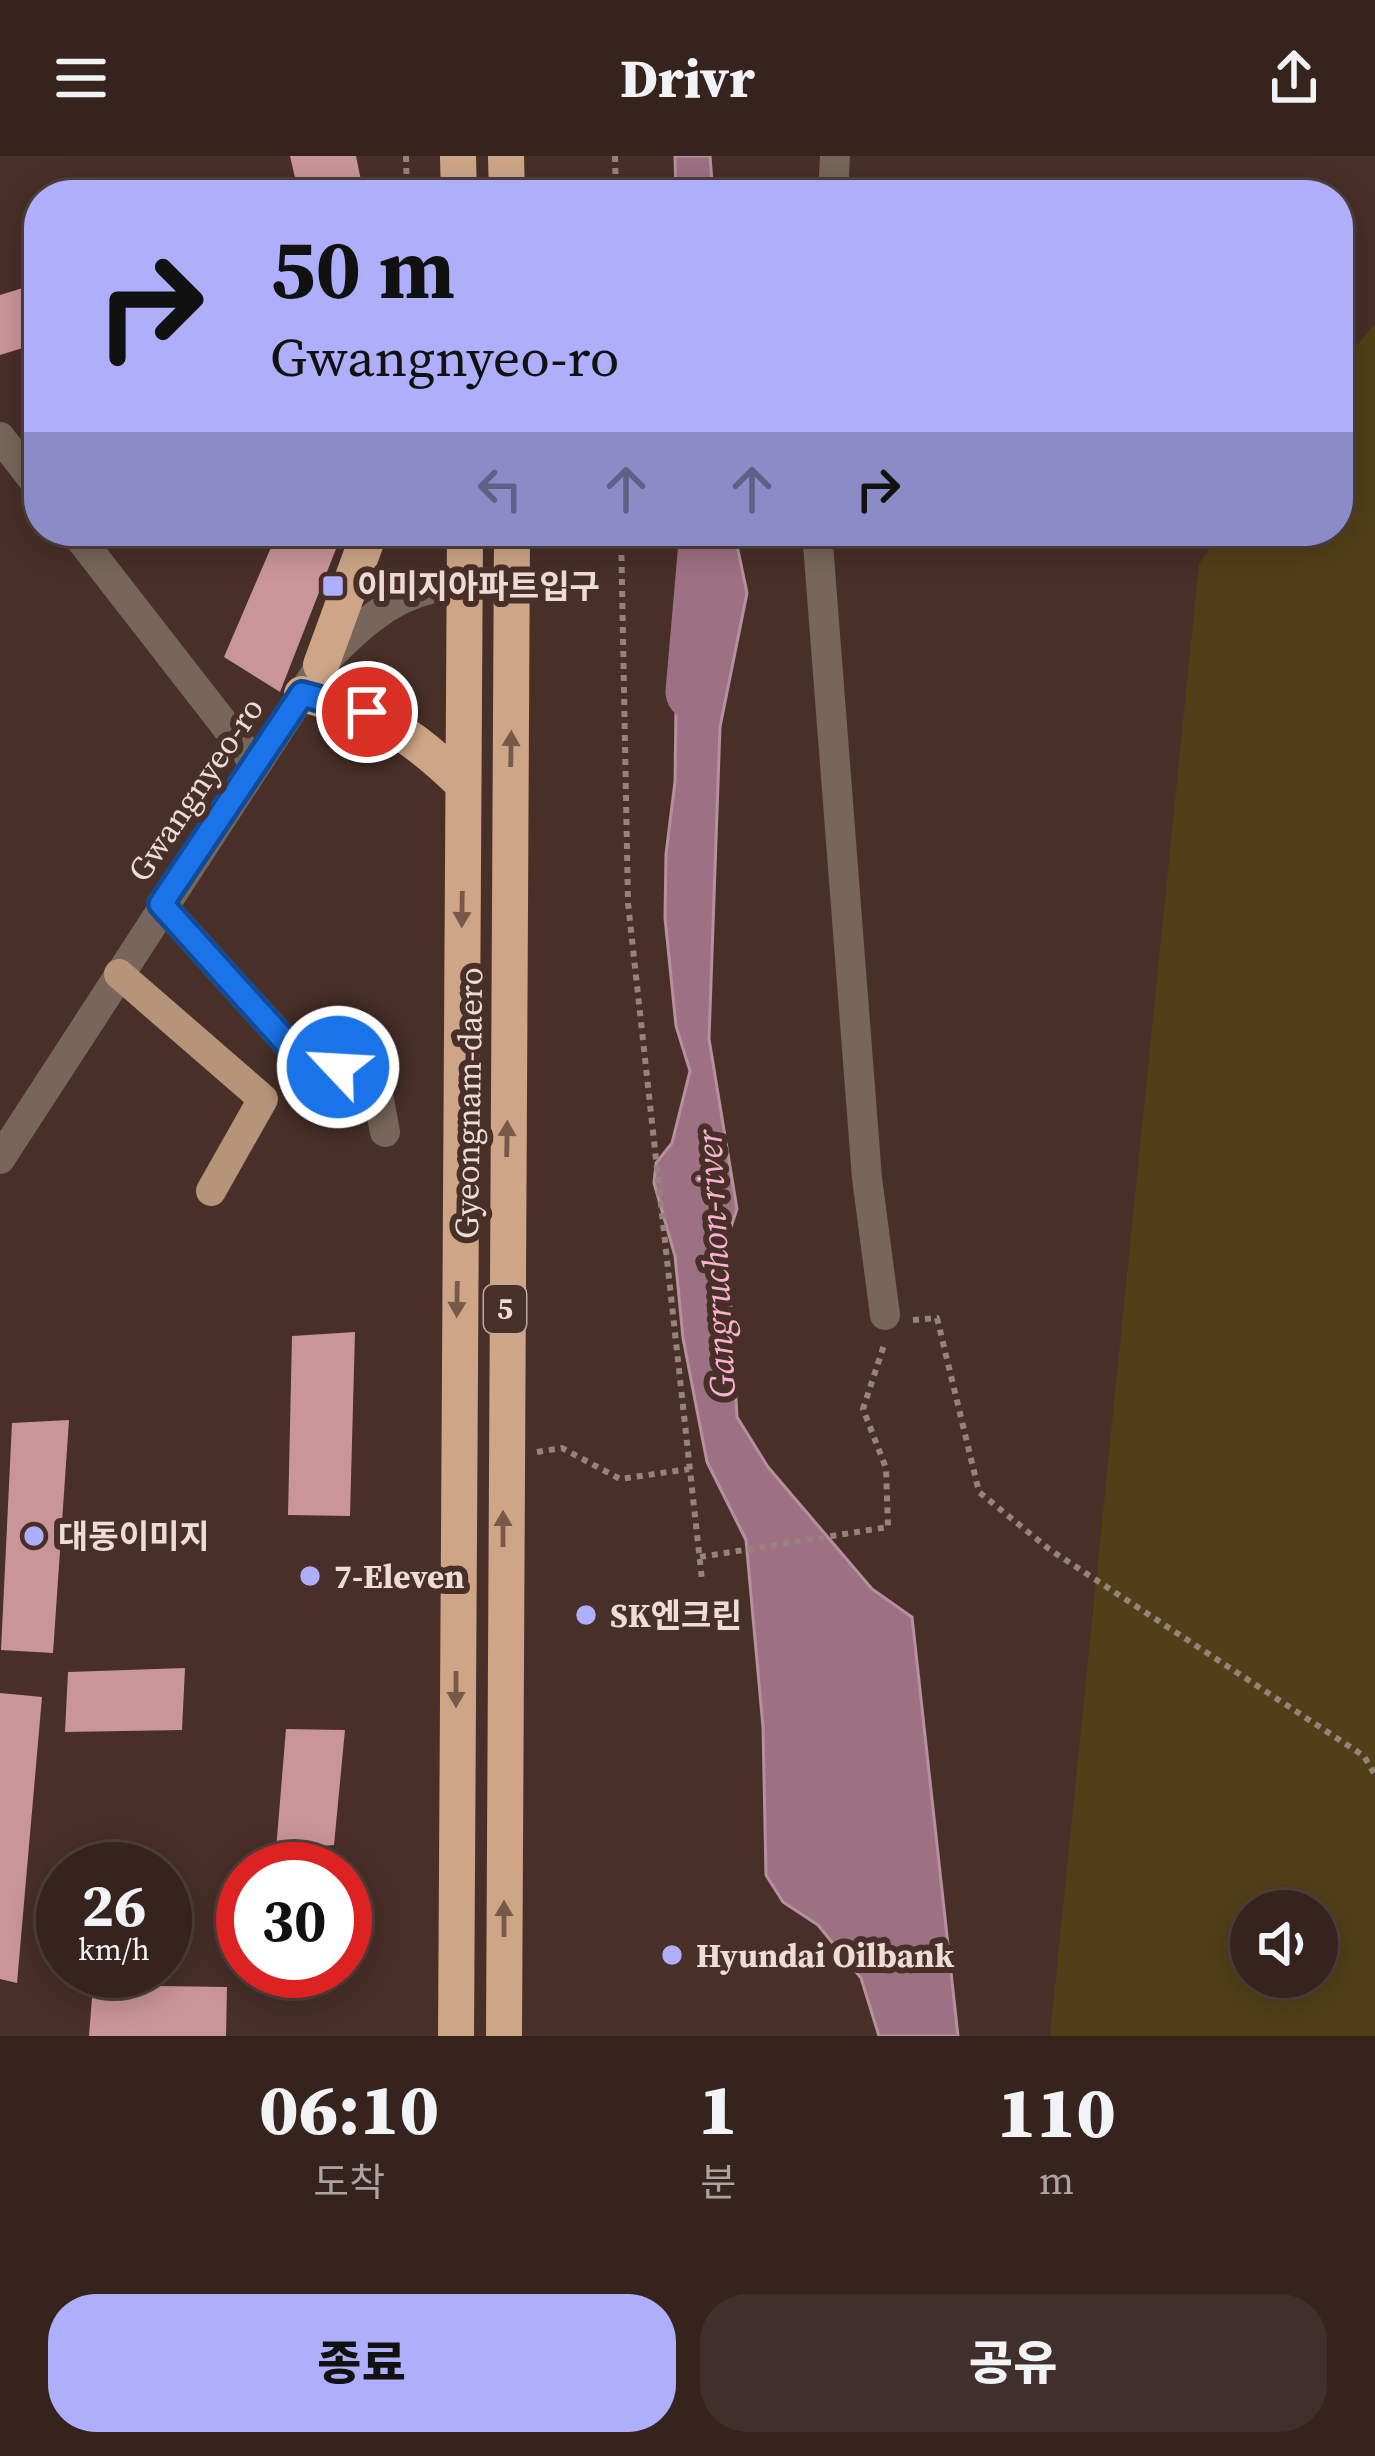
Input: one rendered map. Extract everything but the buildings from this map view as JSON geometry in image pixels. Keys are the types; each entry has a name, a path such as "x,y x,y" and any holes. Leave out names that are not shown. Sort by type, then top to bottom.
{"highway":[{"path":"364,546 311,679 413,735 463,784"},
{"name":"Gyeongnam-daero","path":"456,2036 465,546"},
{"name":"Gyeongnam-daero","path":"504,2036 503,1456 512,546"}],"main road":[{"path":"119,974 263,1100 211,1191"}],"street":[{"path":"0,437 24,468"},
{"path":"86,546 256,765"},
{"path":"818,546 867,1178 894,1318"},
{"name":"Gwangnyeo-ro","path":"0,1160 161,904 311,679 386,604 426,587 513,582"},
{"path":"161,904 303,1061 374,1073 386,1132"}],"path":[{"path":"621,546 628,903 702,1580"},
{"path":"701,1557 888,1527 886,1468 863,1409 894,1318 937,1318 979,1492 1049,1549 1364,1756 1375,1775"},
{"path":"503,1456 562,1448 620,1479 690,1469"}],"shaded area":[{"path":"1375,324 1375,2036 1050,2036 1199,564 1212,546 1353,546 1353,350"}],"water":[{"path":"675,156 710,156 712,180 676,180"},
{"path":"713,546 737,546 747,593 720,727 709,1039 737,1209 727,1239 737,1417 768,1467 872,1589 912,1617 958,2036 879,2036 861,1978 818,1925 783,1902 766,1875 763,1727 746,1540 707,1462 683,1338 675,1256 654,1183 656,1163 672,1143 690,1071 676,1026 665,918 676,707 718,572"}],"waterway":[{"name":"Gangruchon-river","path":"694,692 707,546"}],"place":[{"name":"이미지아파트입구","path":"333,586"},
{"name":"대동이미지","path":"34,1536"},
{"name":"7-Eleven","path":"310,1576"},
{"name":"SK엔크린","path":"586,1615"},
{"name":"Hyundai Oilbank","path":"672,1955"}],"route":[{"path":"338,1067 303,1061 161,904 302,694 367,712"}]}
